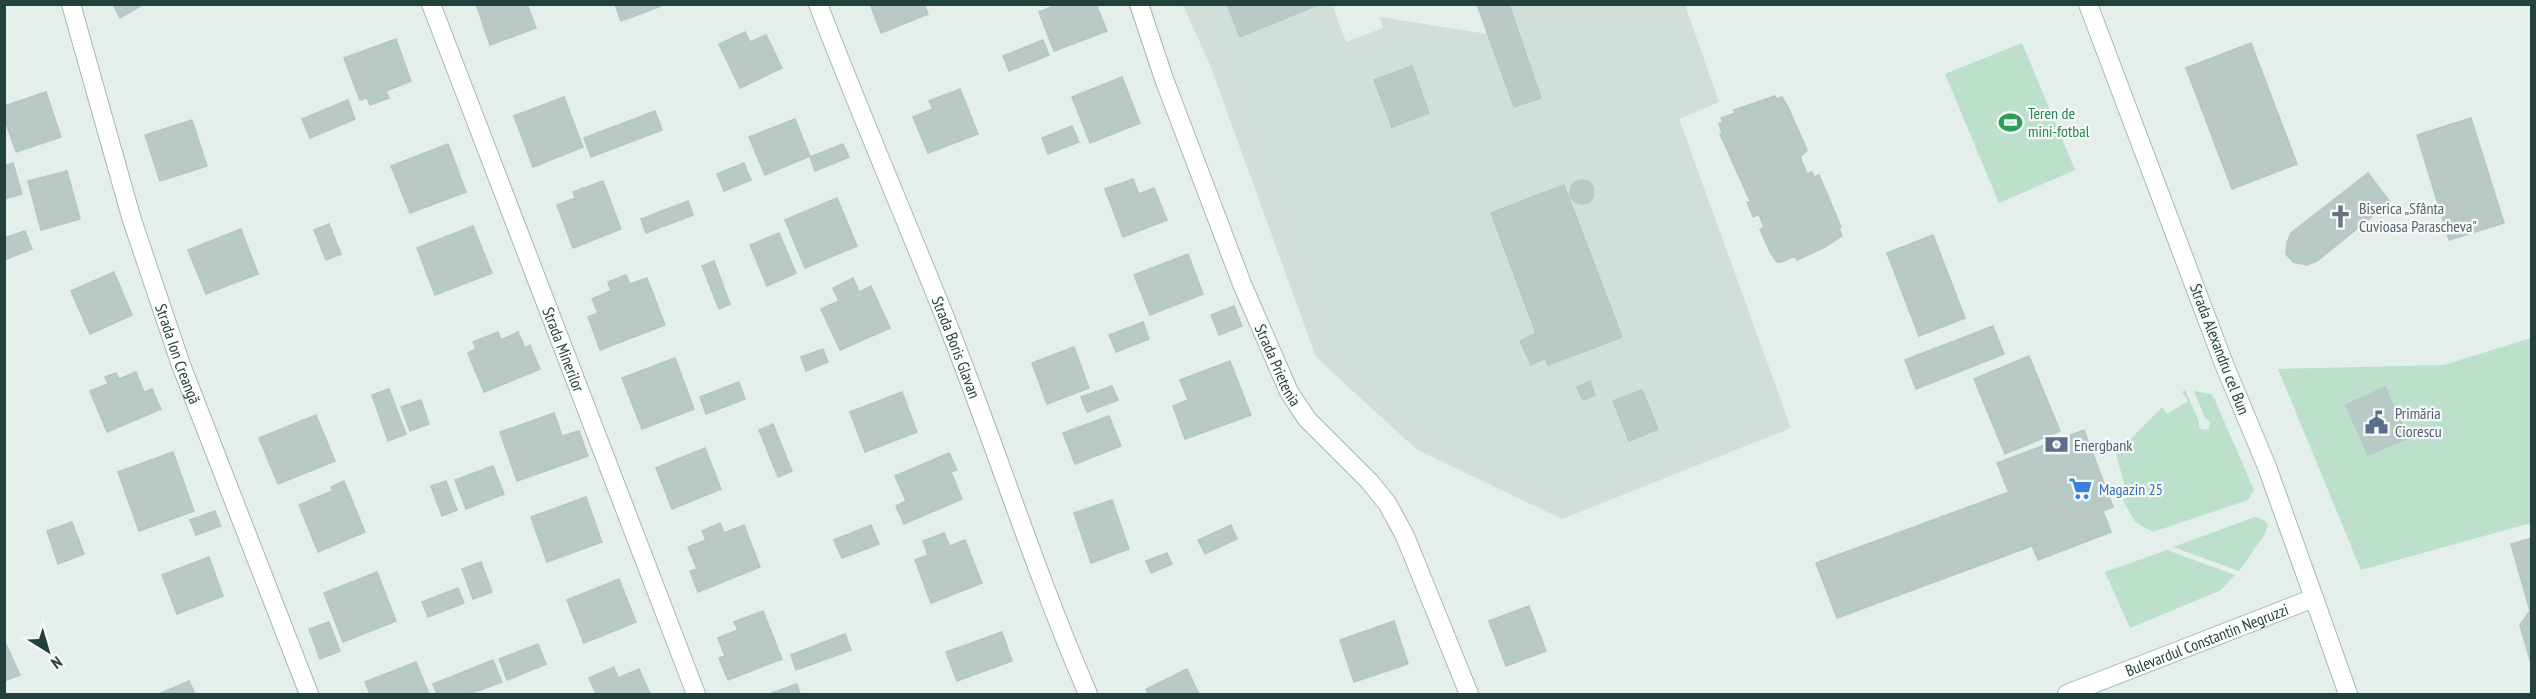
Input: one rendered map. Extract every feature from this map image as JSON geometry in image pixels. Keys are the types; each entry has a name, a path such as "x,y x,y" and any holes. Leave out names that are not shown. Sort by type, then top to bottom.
{"street":[{"name":"Strada Ion Creangă","path":"71,4 132,220 181,365 309,694"},
{"name":"Strada Minerilor","path":"432,4 696,694"},
{"name":"Strada Boris Glavan","path":"818,4 872,145 946,321 1064,640 1088,694"},
{"name":"Strada Prietenia","path":"1139,4 1164,79 1238,273 1289,392 1307,419 1369,481 1387,503 1405,536 1469,694"},
{"name":"Strada Alexandru cel Bun","path":"2088,4 2224,364 2267,467 2348,694"},
{"name":"Bulevardul Constantin Negruzzi","path":"2067,694 2314,598"}],"shaded area":[{"path":"1183,5 1332,5 1346,42 1383,28 1380,17 1487,34 1478,7 1485,5 1685,5 1719,102 1679,119 1791,428 1562,519 1416,449 1316,357 1210,65"}],"green space":[{"name":"Teren de mini-fotbal","path":"2022,43 2075,170 1999,203 1945,74"},
{"path":"2531,338 2531,523 2361,570 2278,369 2444,365"},
{"path":"2185,390 2199,421 2199,427 2203,430 2209,429 2210,422 2205,418 2194,391 2211,394 2214,398 2254,490 2248,500 2153,532 2135,522 2123,500 2128,497 2116,454 2162,407 2167,414 2188,401 2182,392"},
{"path":"2255,517 2264,520 2268,525 2265,534 2239,571 2173,547"},
{"path":"2167,550 2235,575 2221,590 2130,628 2105,572"}],"building":[{"path":"113,4 144,4 120,18"},
{"path":"476,4 527,4 536,28 490,45"},
{"path":"615,4 660,4 661,6 621,21"},
{"path":"870,4 924,4 928,14 881,33"},
{"path":"1053,4 1096,4 1107,31 1054,51 1039,12 1054,6"},
{"path":"1227,4 1320,4 1240,37"},
{"path":"1485,4 1509,4 1541,98 1514,107 1478,7"},
{"path":"745,32 750,42 766,35 782,68 740,88 719,44"},
{"path":"396,39 411,81 386,91 389,98 370,105 367,98 360,100 344,58"},
{"path":"1043,40 1049,55 1009,71 1003,56"},
{"path":"2251,43 2297,164 2232,189 2186,68"},
{"path":"1412,66 1429,113 1392,127 1374,80"},
{"path":"1122,77 1140,123 1090,143 1072,97"},
{"path":"960,89 978,134 928,153 913,117 933,109 929,101"},
{"path":"46,92 61,137 16,152 4,117 4,106"},
{"path":"1775,96 1776,99 1782,97 1788,107 1807,150 1800,157 1807,174 1812,172 1814,177 1819,175 1841,227 1839,228 1842,236 1797,260 1795,256 1781,262 1777,262 1770,252 1760,229 1764,228 1759,214 1753,217 1747,202 1751,203 1720,134 1722,133 1719,124 1723,122 1721,118 1735,113 1734,110"},
{"path":"564,97 583,147 533,167 514,116"},
{"path":"348,100 355,119 310,138 302,119"},
{"path":"655,111 662,130 591,157 584,138"},
{"path":"2471,118 2504,223 2449,240 2417,135"},
{"path":"795,119 810,156 765,175 749,137"},
{"path":"192,120 207,166 160,181 145,135"},
{"path":"1072,126 1079,142 1048,154 1042,138"},
{"path":"448,144 466,192 410,213 391,166"},
{"path":"843,144 849,157 815,171 810,157"},
{"path":"13,163 22,194 4,199 4,166"},
{"path":"744,163 751,180 724,191 717,174"},
{"path":"67,171 80,219 41,230 28,181"},
{"name":"Biserica „Sfânta Cuvioasa Parascheva\"","path":"2368,173 2390,202 2317,261 2307,265 2293,262 2286,254 2291,233"},
{"path":"1133,179 1139,194 1154,188 1167,220 1123,237 1105,189"},
{"path":"1582,180 1587,181 1593,187 1593,197 1587,203 1582,204 1577,203 1571,197 1570,192 1571,187 1577,181"},
{"path":"603,181 621,229 573,248 557,205 575,198 573,192"},
{"path":"1564,185 1622,337 1548,365 1491,213"},
{"path":"837,198 857,246 805,268 785,220"},
{"path":"688,201 693,215 646,233 641,219"},
{"path":"329,224 341,254 326,260 314,230"},
{"path":"473,226 492,273 435,295 417,248"},
{"path":"241,229 258,274 206,294 188,250"},
{"path":"25,231 32,249 4,260 4,238"},
{"path":"779,233 796,273 767,286 750,245"},
{"path":"1933,235 1965,318 1919,336 1887,253"},
{"path":"1188,254 1203,294 1150,315 1134,275"},
{"path":"714,261 730,304 719,309 702,266"},
{"path":"114,272 132,315 90,334 71,291"},
{"path":"626,275 630,284 647,278 665,325 600,350 588,317 598,313 592,299 611,291 608,282"},
{"path":"853,278 859,292 871,286 890,328 840,350 821,309 839,301 833,288"},
{"path":"1234,306 1242,326 1219,335 1211,315"},
{"path":"1143,322 1149,339 1116,352 1109,335"},
{"path":"1993,326 2004,354 1916,389 1905,360"},
{"path":"498,332 501,340 518,332 525,348 530,345 540,369 484,392 468,353 476,349 473,342"},
{"path":"1536,333 1546,358 1531,365 1520,341"},
{"path":"1074,347 1089,388 1047,404 1032,363"},
{"path":"823,349 828,362 806,371 801,357"},
{"path":"2029,356 2060,431 2005,454 1974,379"},
{"path":"675,358 694,409 642,429 622,378"},
{"path":"1230,361 1251,415 1185,439 1173,406 1188,400 1180,380"},
{"path":"136,372 144,392 152,389 161,409 107,432 90,391 108,384 105,377 116,373 119,379"},
{"path":"1590,381 1595,395 1583,400 1577,387"},
{"path":"739,382 745,399 706,414 700,397"},
{"path":"1112,386 1118,400 1087,412 1081,397"},
{"name":"Primăria Ciorescu","path":"2385,387 2408,438 2368,455 2346,405"},
{"path":"389,389 406,434 388,441 372,395"},
{"path":"1642,390 1658,429 1629,441 1613,401"},
{"path":"902,392 917,432 865,452 850,412"},
{"path":"421,400 429,424 410,431 401,407"},
{"path":"554,413 562,436 579,431 588,456 517,481 500,432"},
{"path":"316,415 335,461 278,484 259,438"},
{"path":"1109,416 1121,446 1075,464 1063,433"},
{"path":"773,424 792,471 778,477 759,430"},
{"path":"2084,430 2113,507 2103,511 2111,532 2038,560 2032,546 2067,533 2047,478 2009,493 1997,463"},
{"path":"705,448 721,489 672,509 656,468"},
{"path":"173,452 194,511 139,531 118,472"},
{"path":"949,453 957,470 951,472 962,499 904,524 896,506 906,501 895,476"},
{"path":"493,466 504,494 466,509 455,480"},
{"path":"2047,478 2067,533 1837,618 1816,563"},
{"path":"344,481 365,532 318,552 299,505 332,491 331,487"},
{"path":"446,481 457,510 442,516 431,486"},
{"path":"586,497 602,542 547,562 531,517"},
{"path":"1112,500 1129,549 1091,563 1074,513"},
{"path":"215,511 221,526 196,535 190,520"},
{"path":"72,522 84,554 58,564 47,531"},
{"path":"720,523 724,533 744,525 760,567 698,592 690,571 697,569 688,547 706,540 702,531"},
{"path":"871,525 879,544 842,558 834,540"},
{"path":"1231,525 1237,539 1205,554 1198,540"},
{"path":"944,533 950,546 965,540 982,583 931,603 915,560 928,555 923,541"},
{"path":"2532,538 2532,667 2520,625 2530,611 2511,544"},
{"path":"1167,553 1172,564 1151,573 1146,561"},
{"path":"209,557 223,596 177,614 162,575"},
{"path":"481,562 492,592 473,599 462,569"},
{"path":"377,572 396,621 343,642 324,593"},
{"path":"619,579 636,622 584,643 567,600"},
{"path":"458,588 464,603 428,617 422,602"},
{"path":"1529,606 1546,651 1506,666 1489,621"},
{"path":"763,611 782,659 728,680 719,658 725,656 718,638 738,630 734,622"},
{"path":"1394,621 1408,664 1354,682 1340,640"},
{"path":"329,622 340,651 320,659 309,629"},
{"path":"1002,632 1012,661 957,681 946,652"},
{"path":"845,634 851,650 796,670 791,655"},
{"path":"4,640 20,675 4,681"},
{"path":"538,644 546,664 507,680 499,659"},
{"path":"493,660 502,682 469,694 437,694 433,684"},
{"path":"416,662 429,694 370,694 365,682"},
{"path":"614,667 618,678 639,669 650,694 596,694 589,678"},
{"path":"1187,669 1199,694 1148,694 1146,689"},
{"path":"189,681 195,694 161,693"},
{"path":"797,684 800,694 769,694"}],"place":[{"name":"Teren de mini-fotbal","path":"2010,122"},
{"name":"Biserica „Sfânta Cuvioasa Parascheva\"","path":"2341,217"},
{"name":"Primăria Ciorescu","path":"2377,422"},
{"name":"Energbank","path":"2056,445"},
{"name":"Magazin 25","path":"2081,489"}]}
